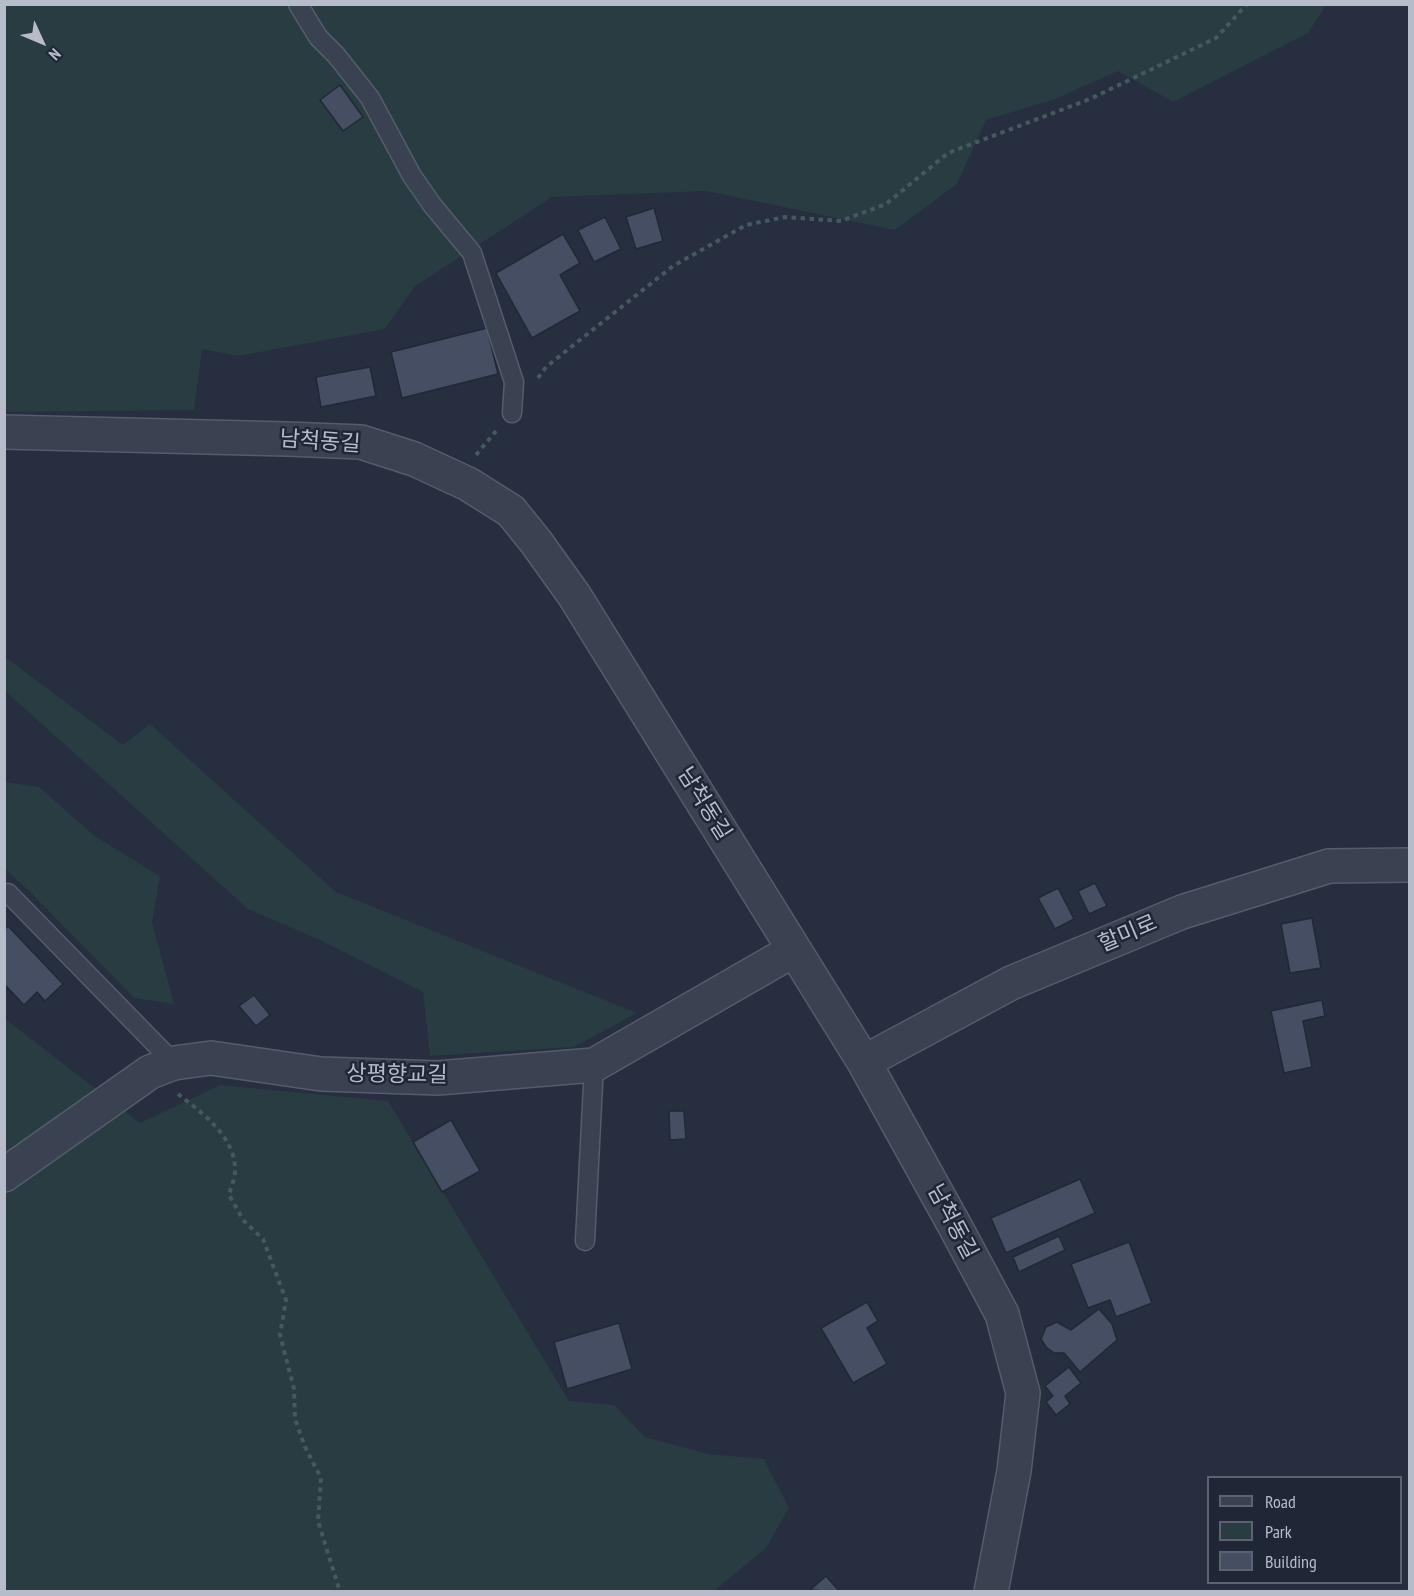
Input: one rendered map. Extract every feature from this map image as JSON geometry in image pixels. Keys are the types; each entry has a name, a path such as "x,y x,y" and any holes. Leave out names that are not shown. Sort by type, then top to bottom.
{"street":[{"name":"남척동길","path":"4,432 361,442 414,459 511,511 574,595 864,1062 1002,1314 1023,1393 1014,1471 991,1592"},
{"name":"할미로","path":"864,1062 1011,983 1182,912 1329,866 1410,865"},
{"name":"상평향교길","path":"4,1175 162,1068 211,1058 321,1074 438,1078 594,1065 794,950"}],"lane":[{"path":"298,4 318,37 336,55 370,98 412,176 433,206 472,253 514,382 512,413"},
{"path":"8,893 162,1068"},
{"path":"585,1241 594,1065"}],"path":[{"path":"455,479 512,413 546,367 673,266 746,225 785,217 841,221 886,204 948,153 1090,99 1216,38 1247,4"},
{"path":"162,1068 228,1143 236,1168 229,1195 244,1221 263,1239 286,1300 280,1335 294,1389 296,1419 305,1447 321,1478 318,1521 340,1592"}],"green space":[{"path":"4,5 1326,5 1308,33 1173,102 1118,71 1055,99 986,120 957,184 895,230 706,191 552,197 414,287 385,329 238,356 202,349 194,410 5,412"},
{"path":"5,657 123,745 150,724 336,892 637,1013 574,1047 430,1056 423,992 318,939 248,909 5,691"},
{"path":"4,782 39,787 96,837 160,876 152,922 174,1004 134,998 5,869"},
{"path":"4,1018 140,1123 220,1085 388,1101 569,1401 614,1405 645,1437 708,1454 764,1459 789,1508 766,1548 714,1591 5,1591"}],"building":[{"path":"340,85 363,117 343,131 320,100"},
{"path":"654,208 663,241 636,249 626,217"},
{"path":"605,217 621,249 594,262 578,230"},
{"path":"563,234 580,263 560,275 580,311 532,338 496,273"},
{"path":"487,328 498,374 402,398 391,352"},
{"path":"370,367 376,396 321,407 316,377"},
{"path":"1095,883 1107,906 1089,914 1078,891"},
{"path":"1058,888 1074,919 1055,929 1038,898"},
{"path":"1312,918 1321,968 1290,973 1281,924"},
{"path":"8,926 63,984 45,1001 37,992 24,1005 4,984 4,930"},
{"path":"254,995 270,1015 256,1026 239,1006"},
{"path":"1322,1000 1325,1016 1303,1021 1312,1067 1284,1073 1271,1011"},
{"path":"669,1111 684,1111 686,1139 670,1140"},
{"path":"451,1120 480,1171 442,1192 413,1142"},
{"path":"1080,1179 1095,1213 1006,1253 991,1218"},
{"path":"1059,1236 1065,1250 1019,1272 1013,1257"},
{"path":"1129,1242 1152,1303 1116,1317 1110,1300 1088,1308 1071,1264"},
{"path":"867,1302 878,1321 867,1328 887,1364 853,1383 821,1328"},
{"path":"1099,1309 1112,1324 1117,1340 1080,1372 1064,1353 1054,1353 1041,1339 1046,1327 1057,1322 1071,1330"},
{"path":"619,1323 632,1369 567,1389 554,1342"},
{"path":"1069,1367 1081,1383 1065,1396 1070,1404 1056,1415 1046,1402 1053,1396 1045,1386"},
{"path":"826,1576 840,1592 810,1590"}]}
